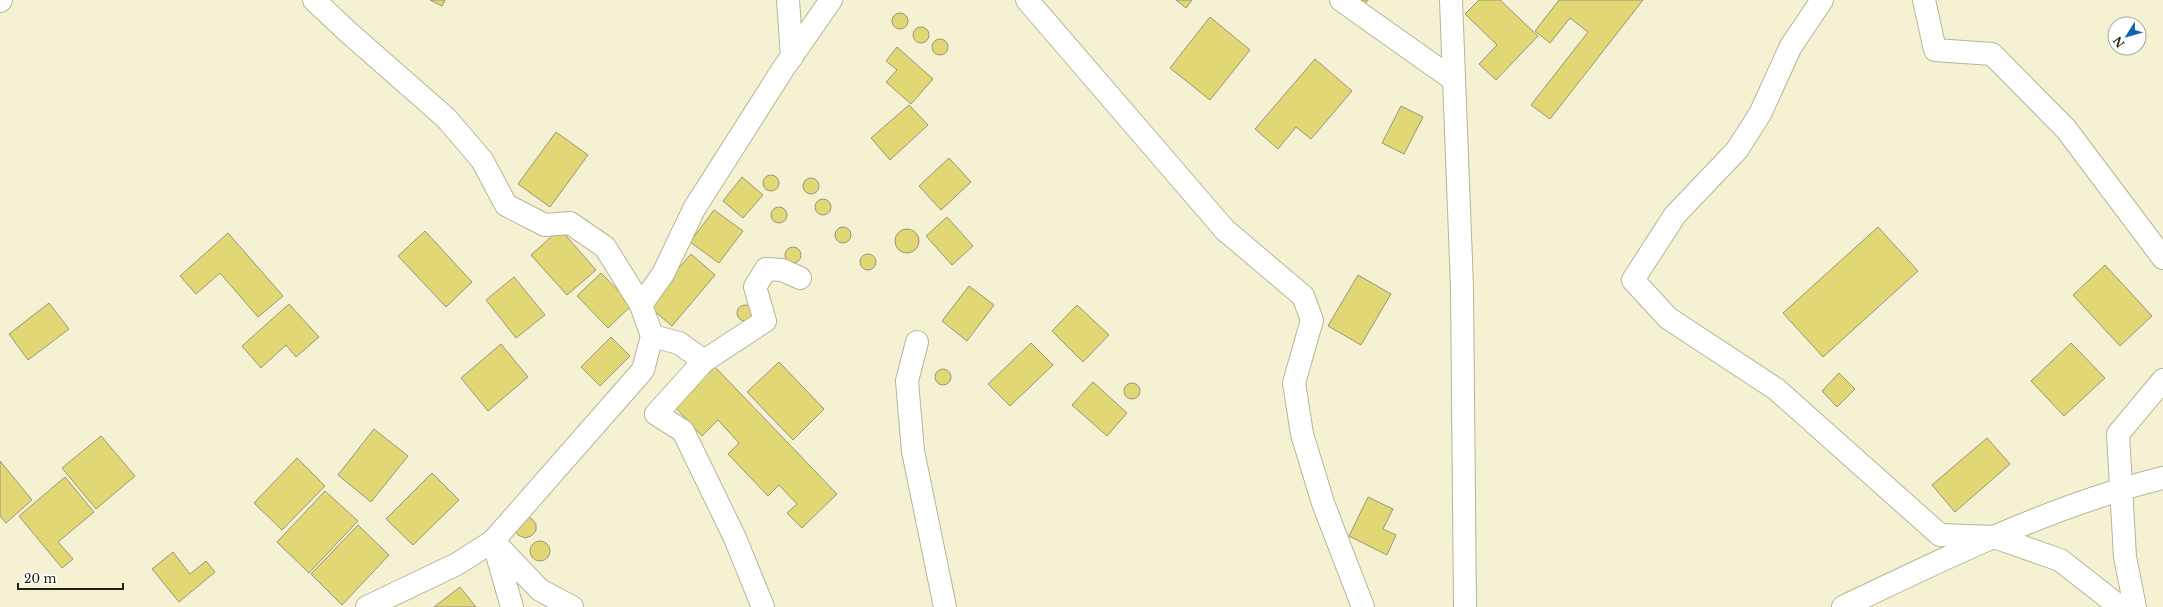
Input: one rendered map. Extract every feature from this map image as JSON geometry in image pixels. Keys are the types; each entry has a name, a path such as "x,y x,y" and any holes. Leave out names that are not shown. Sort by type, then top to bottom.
{"street":[{"path":"314,0 446,118 482,160 506,205 545,225 570,223 605,247 641,305 652,336 643,370 493,541 457,564 367,607"},
{"path":"788,0 792,57"},
{"path":"641,305 663,274 694,209 792,57 831,0"},
{"path":"1028,0 1225,230 1303,296 1312,320 1294,383 1302,434 1323,503 1363,607"},
{"path":"1341,0 1454,80"},
{"path":"1451,0 1462,287 1465,607"},
{"path":"1822,0 1791,46 1760,114 1737,150 1675,215 1633,280 1668,318 1776,389 1940,535 1994,537 2060,560 2120,607"},
{"path":"1924,0 1935,50 1992,54 2066,129 2163,258"},
{"path":"763,607 735,538 683,431 656,414 704,360 766,321 755,287 766,269 782,270 800,278"},
{"path":"652,336 679,342 704,360"},
{"path":"918,342 907,381 912,452 945,607"},
{"path":"2135,607 2124,557 2122,488 2118,434 2163,380"},
{"path":"1843,607 1994,537 2122,488 2163,478"},
{"path":"493,541 512,607"},
{"path":"493,541 540,590 572,607"}],"building":[{"path":"430,0 445,0 442,6"},
{"path":"1176,0 1192,0 1186,8"},
{"path":"1352,0 1368,0 1362,8"},
{"path":"1479,0 1500,0 1538,36 1496,80 1479,64 1497,45 1465,14"},
{"path":"1559,0 1643,0 1550,119 1531,105 1588,32 1570,18 1550,43 1535,31"},
{"path":"897,13 903,13 908,18 906,27 903,29 897,29 892,24 892,18"},
{"path":"1210,17 1250,50 1210,100 1170,68"},
{"path":"918,27 924,27 929,32 927,41 924,43 918,43 913,38 913,32"},
{"path":"937,39 943,39 948,44 946,53 943,55 937,55 932,50 932,44"},
{"path":"897,47 933,79 911,104 886,82 897,70 886,61"},
{"path":"1315,59 1352,91 1311,139 1296,127 1278,149 1255,129"},
{"path":"909,105 928,125 890,160 871,138"},
{"path":"1401,106 1423,117 1404,154 1382,143"},
{"path":"556,132 588,155 550,207 518,184"},
{"path":"949,158 971,182 941,210 919,186"},
{"path":"768,175 774,175 779,180 777,189 774,191 768,191 763,186 763,180"},
{"path":"742,177 763,195 743,218 723,201"},
{"path":"808,178 814,178 819,183 817,192 814,194 808,194 803,189 803,183"},
{"path":"820,199 826,199 831,204 829,213 826,215 820,215 815,210 815,204"},
{"path":"776,207 782,207 787,212 785,221 782,223 776,223 771,218 771,212"},
{"path":"714,210 743,231 719,263 690,242"},
{"path":"947,217 973,246 952,265 926,236"},
{"path":"840,227 846,227 851,232 849,241 846,243 840,243 835,238 835,232"},
{"path":"1878,227 1918,271 1823,357 1783,313"},
{"path":"560,229 596,270 567,295 531,255"},
{"path":"907,229 915,233 919,241 915,249 907,253 899,249 895,241 899,233"},
{"path":"425,231 472,282 446,307 398,256"},
{"path":"228,233 283,296 258,317 220,273 196,294 180,276"},
{"path":"790,247 796,247 801,252 799,261 796,263 790,263 785,258 785,252"},
{"path":"691,254 715,275 672,326 647,305"},
{"path":"865,254 871,254 876,259 874,268 871,270 865,270 860,265 860,259"},
{"path":"2105,265 2152,316 2120,346 2073,295"},
{"path":"601,273 632,305 608,328 577,296"},
{"path":"1358,275 1391,294 1361,345 1328,326"},
{"path":"514,277 545,315 516,338 486,300"},
{"path":"969,286 994,305 967,341 942,321"},
{"path":"49,303 69,329 28,360 9,334"},
{"path":"289,304 319,337 296,357 286,345 261,368 242,346"},
{"path":"742,305 748,305 753,310 751,319 748,321 742,321 737,316 737,310"},
{"path":"1077,305 1109,335 1083,362 1052,331"},
{"path":"611,337 630,356 600,386 581,367"},
{"path":"1031,343 1053,365 1010,406 988,384"},
{"path":"2071,343 2105,378 2064,416 2031,381"},
{"path":"501,344 528,377 488,411 461,378"},
{"path":"779,362 824,409 793,440 747,392"},
{"path":"715,367 837,494 802,528 787,513 797,504 779,485 768,496 728,454 739,443 718,420 702,436 674,406"},
{"path":"940,369 946,369 951,374 949,383 946,385 940,385 935,380 935,374"},
{"path":"1839,373 1855,389 1837,407 1822,391"},
{"path":"1093,382 1127,413 1107,436 1072,405"},
{"path":"1132,383 1138,385 1140,391 1138,397 1132,399 1126,397 1124,391 1126,385"},
{"path":"374,429 408,456 371,502 338,475"},
{"path":"101,436 135,476 96,509 62,468"},
{"path":"1987,438 2010,464 1955,512 1932,485"},
{"path":"297,458 325,486 282,530 254,503"},
{"path":"0,461 32,500 6,523 0,516"},
{"path":"432,473 459,500 413,545 386,519"},
{"path":"65,477 94,512 58,542 73,559 62,568 19,516"},
{"path":"325,491 358,521 309,573 277,542"},
{"path":"1368,497 1393,509 1383,529 1396,535 1387,555 1349,536"},
{"path":"526,516 532,519 536,524 536,531 531,536 525,538 518,535 514,530"},
{"path":"358,525 389,555 342,605 311,574"},
{"path":"536,541 544,541 550,547 550,555 544,561 536,561 530,555 530,547"},
{"path":"173,552 190,574 206,561 215,572 179,602 152,569"},
{"path":"460,587 476,607 434,607"}]}
